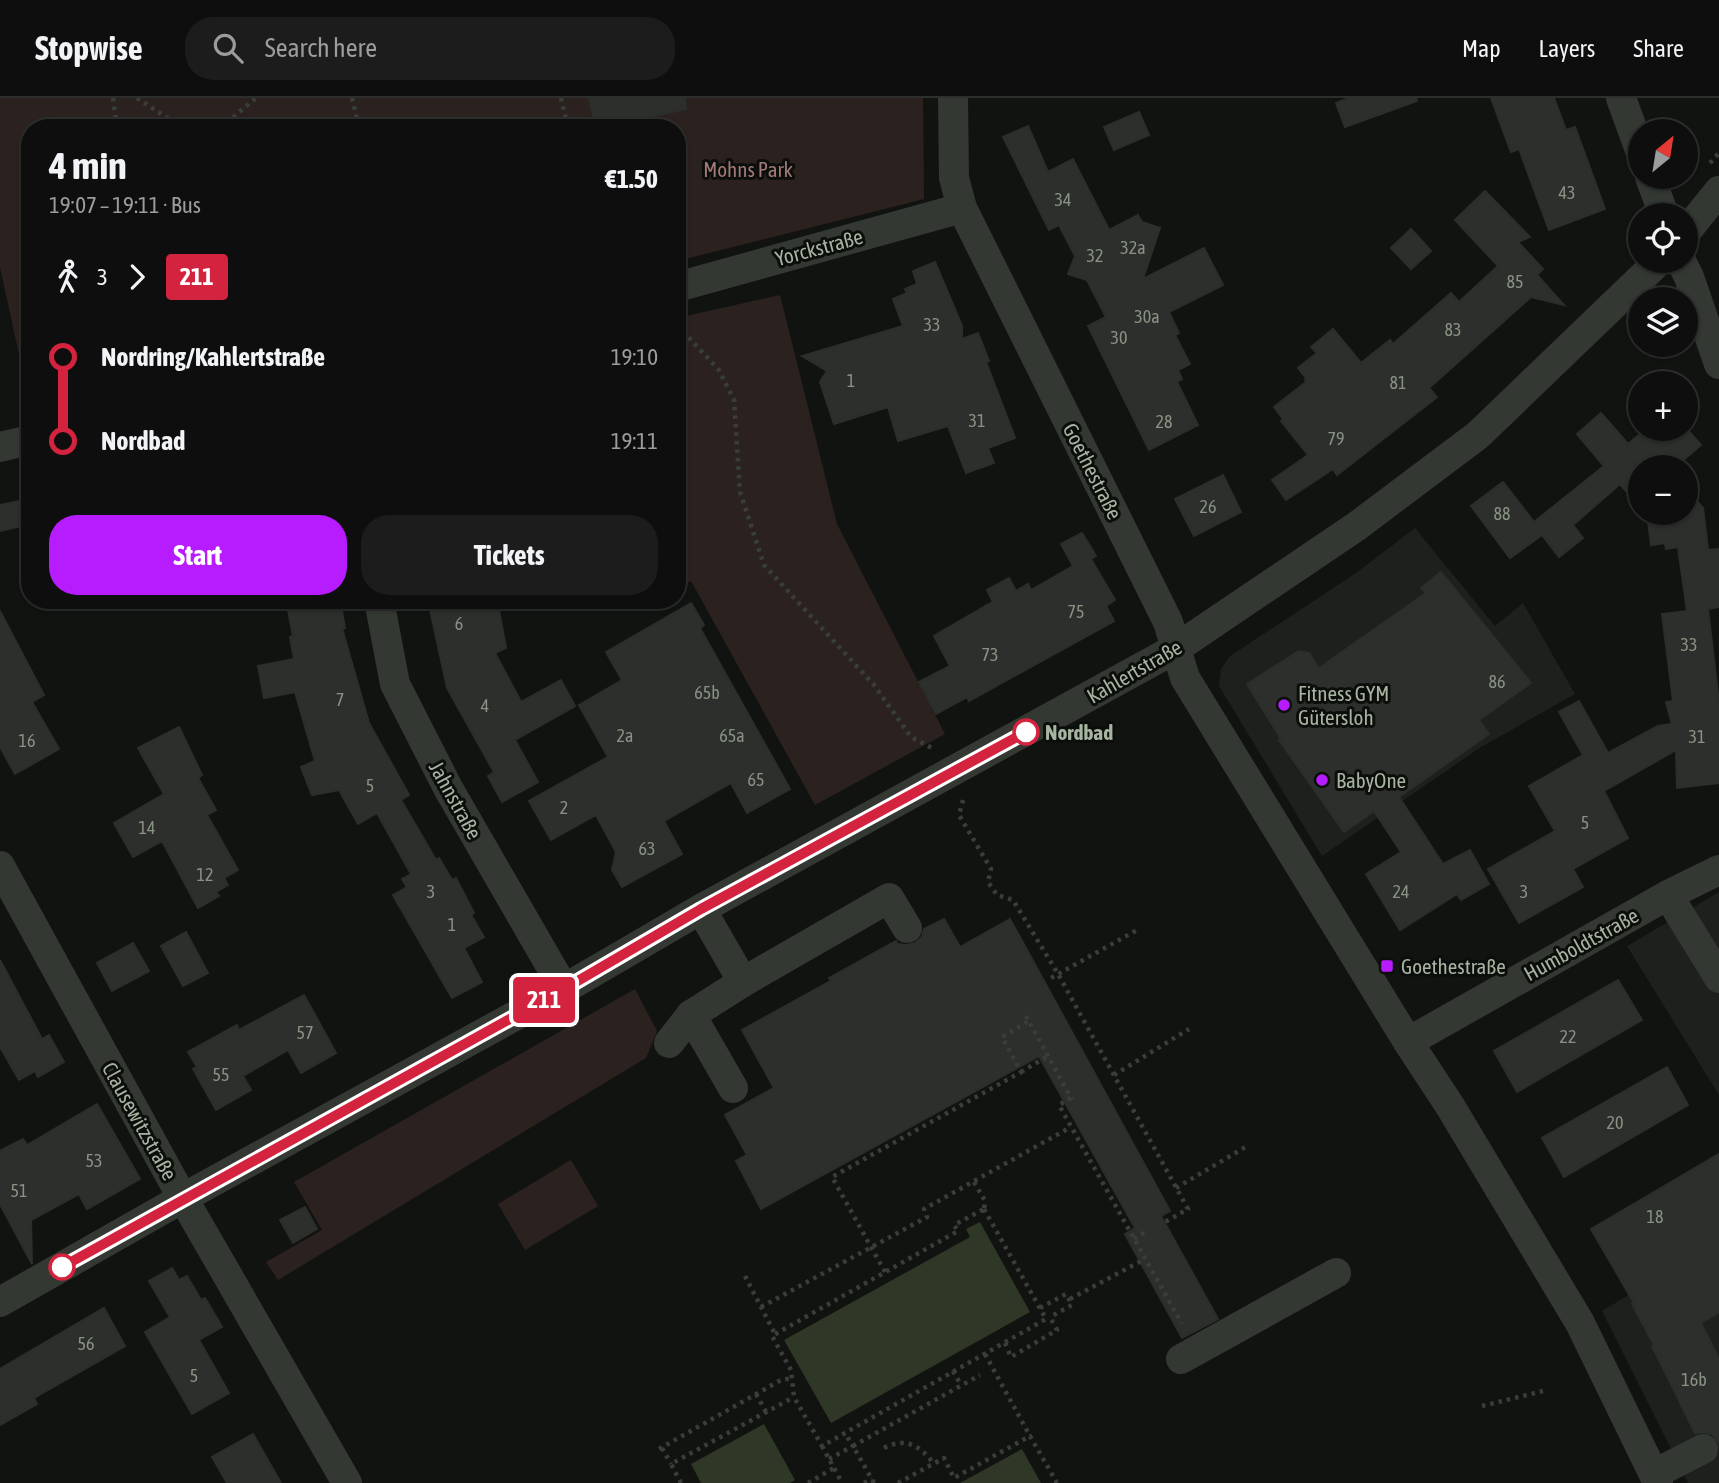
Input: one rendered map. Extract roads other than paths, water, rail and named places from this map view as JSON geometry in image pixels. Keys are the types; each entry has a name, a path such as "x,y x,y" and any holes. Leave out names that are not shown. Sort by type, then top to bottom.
{"street":[{"name":"Goethestraße","path":"953,98 954,178 962,208 1168,622 1185,678 1457,1118 1580,1323 1656,1479"},
{"path":"1621,98 1629,119"},
{"path":"1698,218 1717,195"},
{"name":"Yorckstraße","path":"686,285 962,208"},
{"name":"Kahlertstraße","path":"0,1302 183,1198 564,989 701,909 1175,649 1357,526 1478,435 1647,273"},
{"path":"1687,273 1719,364"},
{"path":"0,447 21,442"},
{"name":"Jahnstraße","path":"381,609 395,684 449,789 564,989"},
{"name":"Clausewitzstraße","path":"0,866 183,1198 347,1483"},
{"name":"Humboldtstraße","path":"1408,1042 1668,895 1719,870"},
{"path":"1668,895 1719,978"},
{"path":"669,1044 691,1015 889,898 907,928"},
{"path":"701,909 743,982"},
{"path":"691,1015 733,1088"},
{"path":"1189,1354 1336,1273"},
{"path":"1656,1479 1703,1449"}],"place":[{"name":"Fitness GYM Gütersloh","path":"1284,705"},
{"name":"Nordbad","path":"1026,732"},
{"name":"BabyOne","path":"1322,780"},
{"name":"Goethestraße","path":"1387,966"}],"park label":[{"name":"Mohns Park","path":"748,169"}]}
